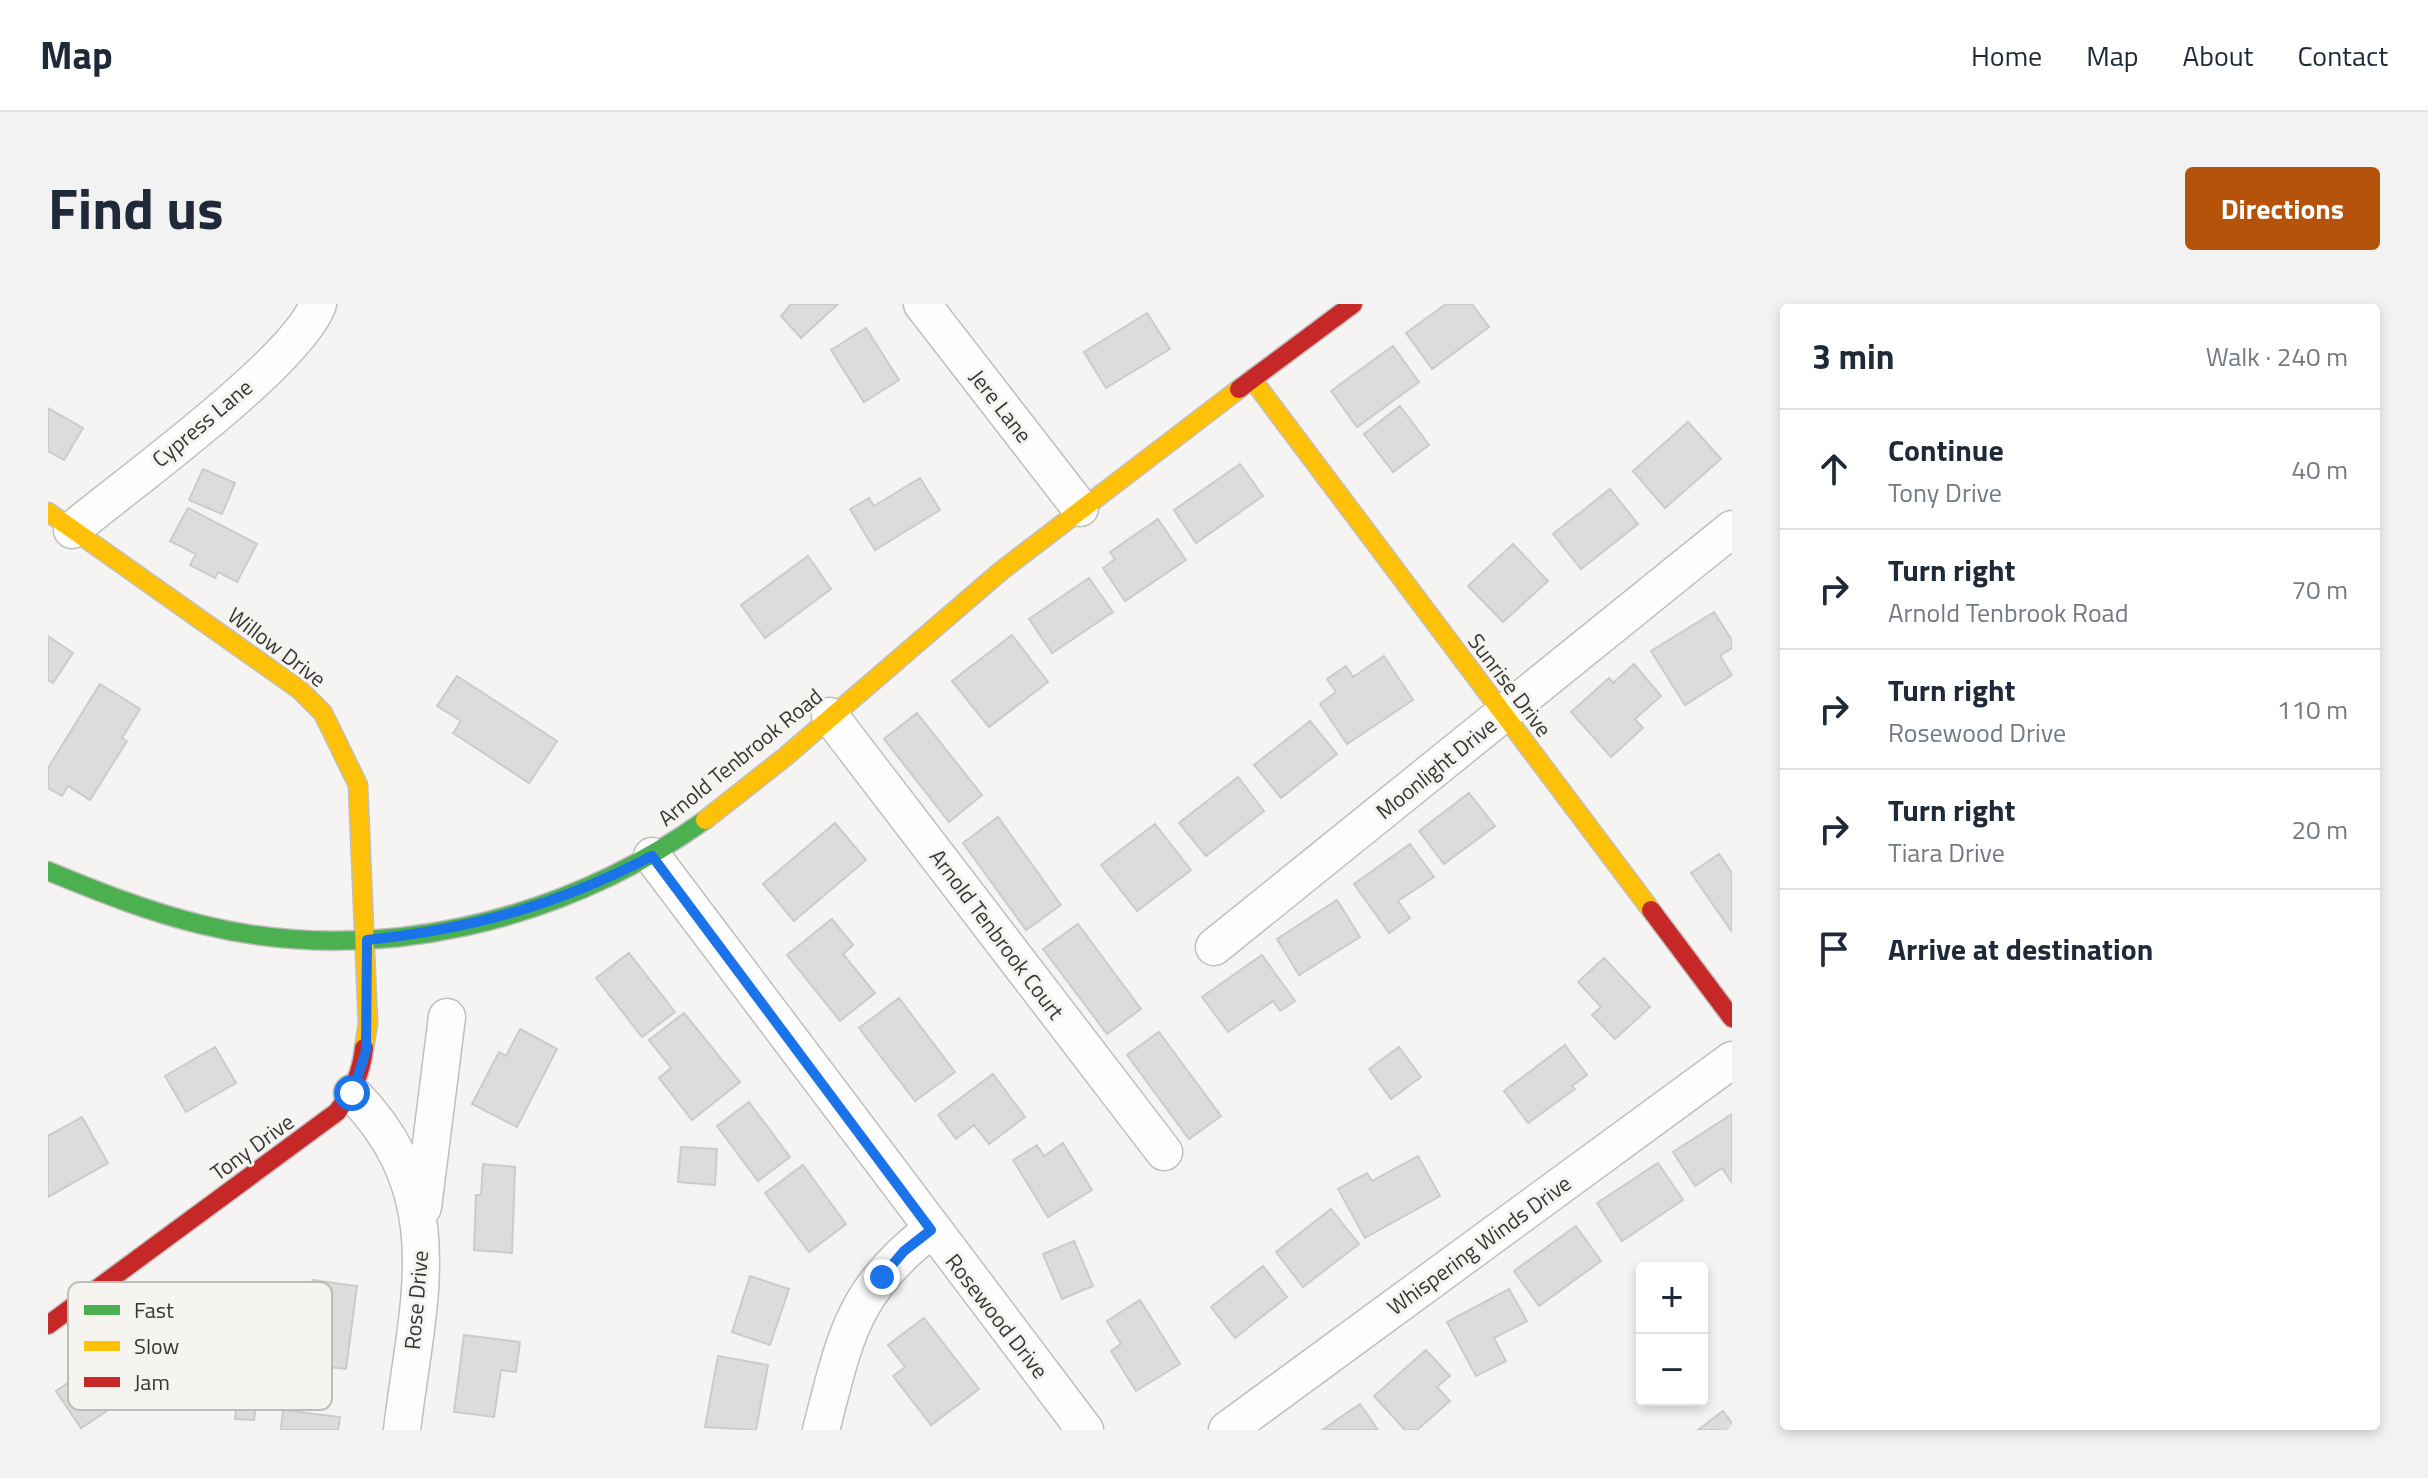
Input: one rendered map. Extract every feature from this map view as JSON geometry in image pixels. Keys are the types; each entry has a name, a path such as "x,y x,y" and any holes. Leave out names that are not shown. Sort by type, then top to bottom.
{"street":[{"name":"Cypress Lane","path":"60,521 229,402 293,343 318,304"},
{"name":"Jere Lane","path":"922,304 1080,508"},
{"name":"Arnold Tenbrook Road","path":"48,871 88,891 223,932 284,939 367,940 427,934 491,921 599,883 652,856 712,816 905,649 1080,508 1353,304"},
{"name":"Sunrise Drive","path":"1252,379 1501,715 1732,1018"},
{"name":"Willow Drive","path":"60,521 300,690 323,713 358,785 367,940"},
{"name":"Moonlight Drive","path":"1214,947 1732,529"},
{"name":"Arnold Tenbrook Court","path":"830,716 1164,1152"},
{"name":"Rosewood Drive","path":"652,856 931,1230 1085,1430"},
{"name":"Tony Drive","path":"107,1282 314,1131 337,1112 352,1093 366,1051 367,940"},
{"path":"421,1224 447,1017"},
{"name":"Whispering Winds Drive","path":"1227,1430 1732,1060"},
{"name":"Rose Drive","path":"352,1093 373,1114 397,1149 412,1186 421,1224 422,1260 402,1430"},
{"path":"821,1430 846,1334 861,1303 904,1251 931,1230"},
{"name":"Tony Drive","path":"48,1325 68,1310"}],"building":[{"path":"791,304 838,304 801,338 781,316"},
{"path":"1446,304 1472,304 1489,327 1432,369 1406,333"},
{"path":"1147,313 1170,349 1106,388 1084,352"},
{"path":"866,328 899,380 864,402 831,350"},
{"path":"1393,346 1419,382 1357,427 1331,391"},
{"path":"1400,406 1429,445 1393,472 1364,434"},
{"path":"48,408 83,428 64,460 48,451"},
{"path":"1688,422 1721,459 1665,508 1633,471"},
{"path":"1240,464 1263,496 1196,543 1174,510"},
{"path":"203,469 235,483 222,514 189,500"},
{"path":"920,478 940,510 875,550 850,509 869,498 874,506"},
{"path":"1610,489 1638,524 1581,569 1553,534"},
{"path":"188,508 257,544 237,582 218,572 215,578 190,565 196,554 170,541"},
{"path":"1158,519 1186,560 1125,601 1103,568 1115,559 1110,552"},
{"path":"1513,544 1548,581 1503,622 1468,586"},
{"path":"808,556 831,589 765,638 741,605"},
{"path":"1089,578 1113,612 1052,653 1029,619"},
{"path":"1714,612 1732,640 1732,648 1720,656 1732,675 1685,705 1651,651"},
{"path":"1012,635 1048,682 989,727 952,681"},
{"path":"48,636 73,653 53,683 48,680"},
{"path":"1384,656 1413,700 1347,744 1320,704 1336,692 1327,679 1346,666 1353,677"},
{"path":"1634,664 1661,696 1635,719 1643,728 1611,757 1571,712 1609,678 1613,683"},
{"path":"457,676 557,741 529,783 453,733 461,721 437,706"},
{"path":"100,684 140,709 122,738 127,741 90,800 68,786 62,796 48,788 48,768"},
{"path":"917,713 982,795 949,822 884,739"},
{"path":"1310,721 1337,754 1281,798 1254,765"},
{"path":"1238,777 1264,811 1206,856 1179,823"},
{"path":"1469,793 1495,826 1444,864 1419,831"},
{"path":"998,817 1061,905 1026,930 963,843"},
{"path":"835,823 866,860 794,921 763,884"},
{"path":"1155,824 1191,870 1137,911 1101,865"},
{"path":"1410,844 1434,877 1398,901 1410,918 1389,933 1354,884"},
{"path":"1719,854 1732,873 1732,932 1691,873"},
{"path":"1337,900 1360,937 1299,975 1277,939"},
{"path":"832,919 853,945 843,954 875,993 840,1021 787,955"},
{"path":"1078,924 1141,1009 1107,1034 1043,949"},
{"path":"629,953 675,1012 642,1037 596,978"},
{"path":"1262,955 1295,1001 1280,1011 1273,1001 1228,1032 1202,997"},
{"path":"1604,958 1650,1007 1615,1039 1592,1015 1601,1007 1578,982"},
{"path":"899,998 955,1072 915,1101 859,1028"},
{"path":"684,1013 740,1082 692,1120 659,1078 671,1068 649,1040"},
{"path":"520,1029 557,1049 517,1127 472,1104 499,1052 506,1056"},
{"path":"1159,1032 1221,1116 1189,1139 1127,1055"},
{"path":"1565,1045 1587,1075 1572,1086 1575,1089 1528,1123 1504,1091"},
{"path":"215,1047 236,1083 186,1112 165,1076"},
{"path":"1399,1047 1421,1077 1391,1099 1369,1069"},
{"path":"993,1074 1025,1117 989,1144 974,1125 956,1139 938,1115"},
{"path":"749,1102 790,1157 758,1181 717,1126"},
{"path":"1732,1114 1732,1183 1722,1168 1695,1186 1673,1152"},
{"path":"82,1117 108,1163 48,1197 48,1136"},
{"path":"1063,1143 1092,1190 1048,1217 1013,1160 1037,1145 1044,1156"},
{"path":"681,1147 717,1149 715,1185 678,1182"},
{"path":"1418,1156 1440,1196 1365,1238 1338,1189 1367,1173 1372,1181"},
{"path":"1658,1163 1683,1200 1622,1241 1597,1203"},
{"path":"483,1164 515,1167 512,1253 474,1250 476,1195 481,1195"},
{"path":"803,1165 846,1224 809,1252 765,1193"},
{"path":"1331,1209 1359,1244 1303,1287 1276,1252"},
{"path":"1576,1226 1601,1261 1539,1306 1514,1271"},
{"path":"1074,1241 1093,1286 1062,1299 1043,1254"},
{"path":"1263,1266 1287,1297 1235,1338 1211,1307"},
{"path":"750,1276 789,1289 770,1345 732,1332"},
{"path":"332,1283 357,1286 346,1369 332,1367"},
{"path":"1509,1289 1527,1321 1494,1338 1506,1361 1476,1376 1447,1322"},
{"path":"1140,1300 1180,1364 1136,1391 1111,1351 1121,1344 1107,1321"},
{"path":"924,1318 979,1389 931,1425 893,1376 905,1367 888,1345"},
{"path":"464,1335 520,1342 516,1372 501,1370 494,1417 454,1412"},
{"path":"1426,1350 1450,1376 1437,1387 1450,1401 1417,1430 1405,1430 1374,1396"},
{"path":"718,1356 768,1365 756,1430 705,1427"},
{"path":"68,1383 68,1409 56,1391"},
{"path":"1360,1404 1378,1430 1322,1430"},
{"path":"69,1410 108,1410 81,1428"},
{"path":"236,1410 255,1410 254,1420 235,1419"},
{"path":"283,1410 340,1417 338,1430 281,1430"},
{"path":"1723,1411 1732,1423 1732,1430 1698,1430"}],"traffic: fast":[{"path":"48,871 144,908 203,925 268,937 334,941 400,937 465,926 529,909 590,885 649,856 705,820"}],"traffic: slow":[{"path":"1252,379 1651,910"},
{"path":"705,820 785,757 1001,571 1239,389"},
{"path":"48,512 300,690 323,713 358,785 368,1024 364,1048"}],"traffic: jam":[{"path":"1239,389 1353,304"},
{"path":"1651,910 1732,1018"},
{"path":"106,1282 337,1112 355,1082 364,1048"},
{"path":"48,1325 68,1310"}],"route":[{"path":"352,1093 366,1051 367,940 427,934 491,921 547,904 599,883 652,856 931,1230 904,1251 882,1277"}]}
